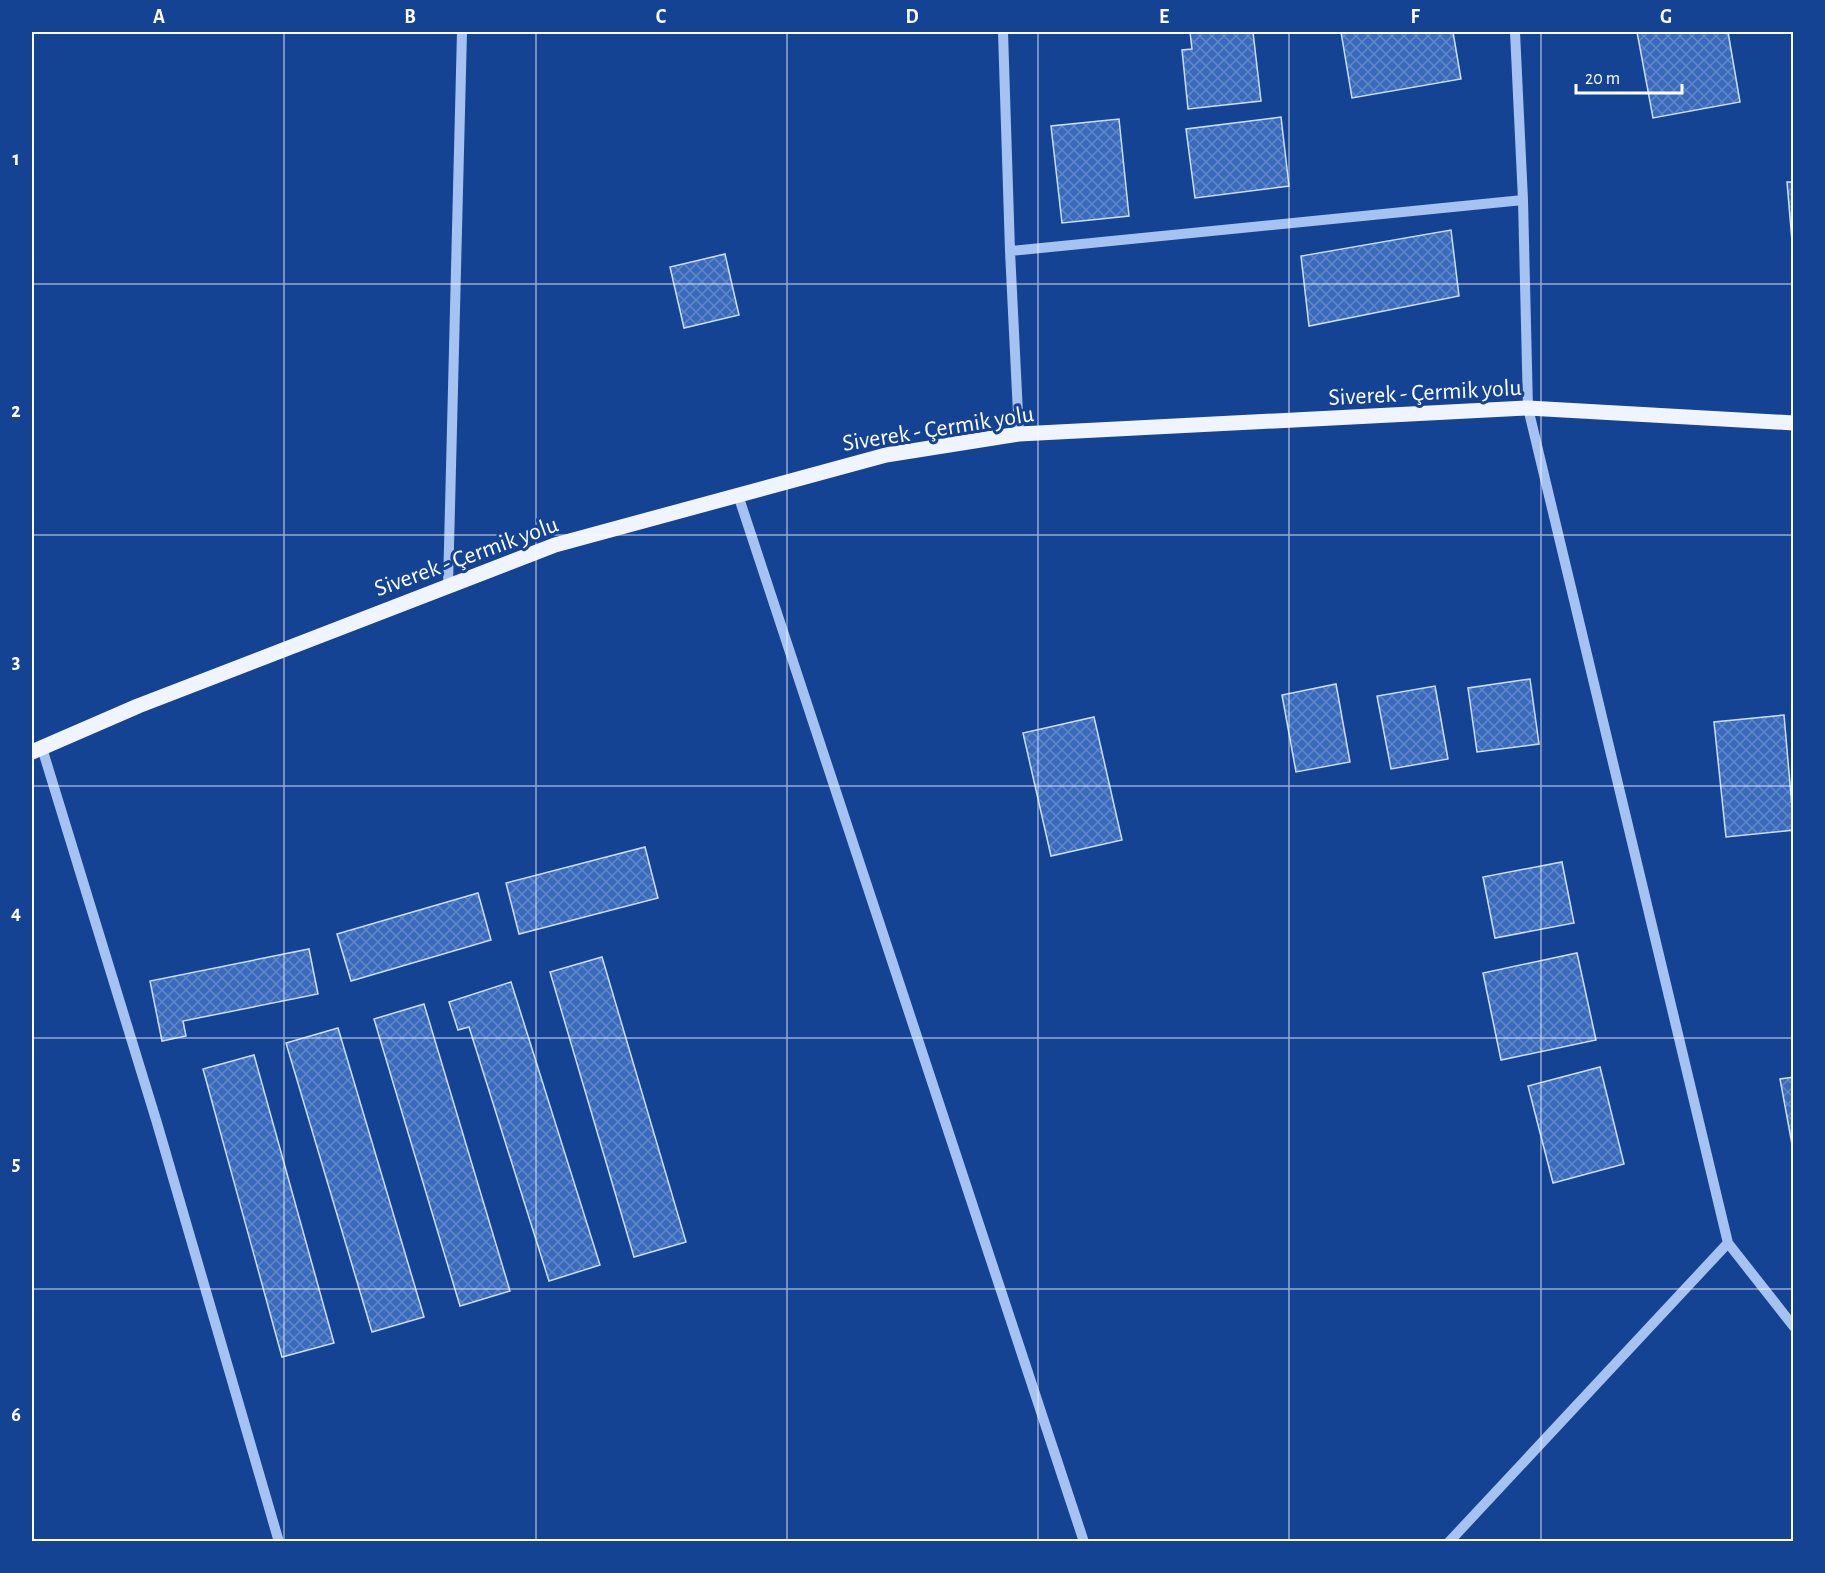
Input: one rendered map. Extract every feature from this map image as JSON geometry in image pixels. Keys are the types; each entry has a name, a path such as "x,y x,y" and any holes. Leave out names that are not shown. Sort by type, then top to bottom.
{"main road":[{"name":"Siverek - Çermik yolu","path":"37,750 138,706 555,545 886,455 1019,434 1528,408 1794,423"}],"street":[{"path":"448,586 462,32"},
{"path":"1003,32 1019,434"},
{"path":"1515,32 1523,200 1528,408 1728,1243 1794,1327"},
{"path":"1010,250 1523,200"},
{"path":"738,495 1084,1542"},
{"path":"37,750 157,1124 279,1542"},
{"path":"1449,1542 1728,1243"}],"building":[{"path":"1190,32 1253,32 1261,101 1188,109 1182,50 1192,49"},
{"path":"1341,32 1453,32 1461,79 1352,98"},
{"path":"1637,32 1728,32 1740,102 1653,118"},
{"path":"1281,117 1289,186 1195,198 1186,129"},
{"path":"1119,119 1129,216 1062,223 1051,126"},
{"path":"1787,182 1794,182 1794,264"},
{"path":"1451,230 1459,296 1309,326 1301,256"},
{"path":"725,254 739,315 684,328 670,267"},
{"path":"1530,679 1539,744 1477,752 1468,688"},
{"path":"1336,684 1350,762 1296,772 1282,695"},
{"path":"1435,686 1448,759 1391,769 1377,696"},
{"path":"1784,715 1794,830 1726,837 1714,722"},
{"path":"1094,717 1122,840 1051,856 1023,733"},
{"path":"645,847 658,898 519,934 506,883"},
{"path":"1562,862 1574,923 1495,938 1483,877"},
{"path":"478,893 491,940 351,981 337,934"},
{"path":"309,949 318,994 183,1021 186,1036 162,1041 150,981"},
{"path":"1577,953 1596,1040 1501,1060 1483,973"},
{"path":"602,957 686,1242 634,1257 550,972"},
{"path":"511,982 600,1265 549,1281 469,1027 458,1030 449,1002"},
{"path":"424,1004 510,1291 460,1306 374,1019"},
{"path":"338,1028 424,1317 372,1332 286,1043"},
{"path":"254,1055 334,1343 282,1357 203,1069"},
{"path":"1600,1067 1624,1164 1553,1183 1528,1086"},
{"path":"1794,1077 1794,1155 1780,1079"}]}
